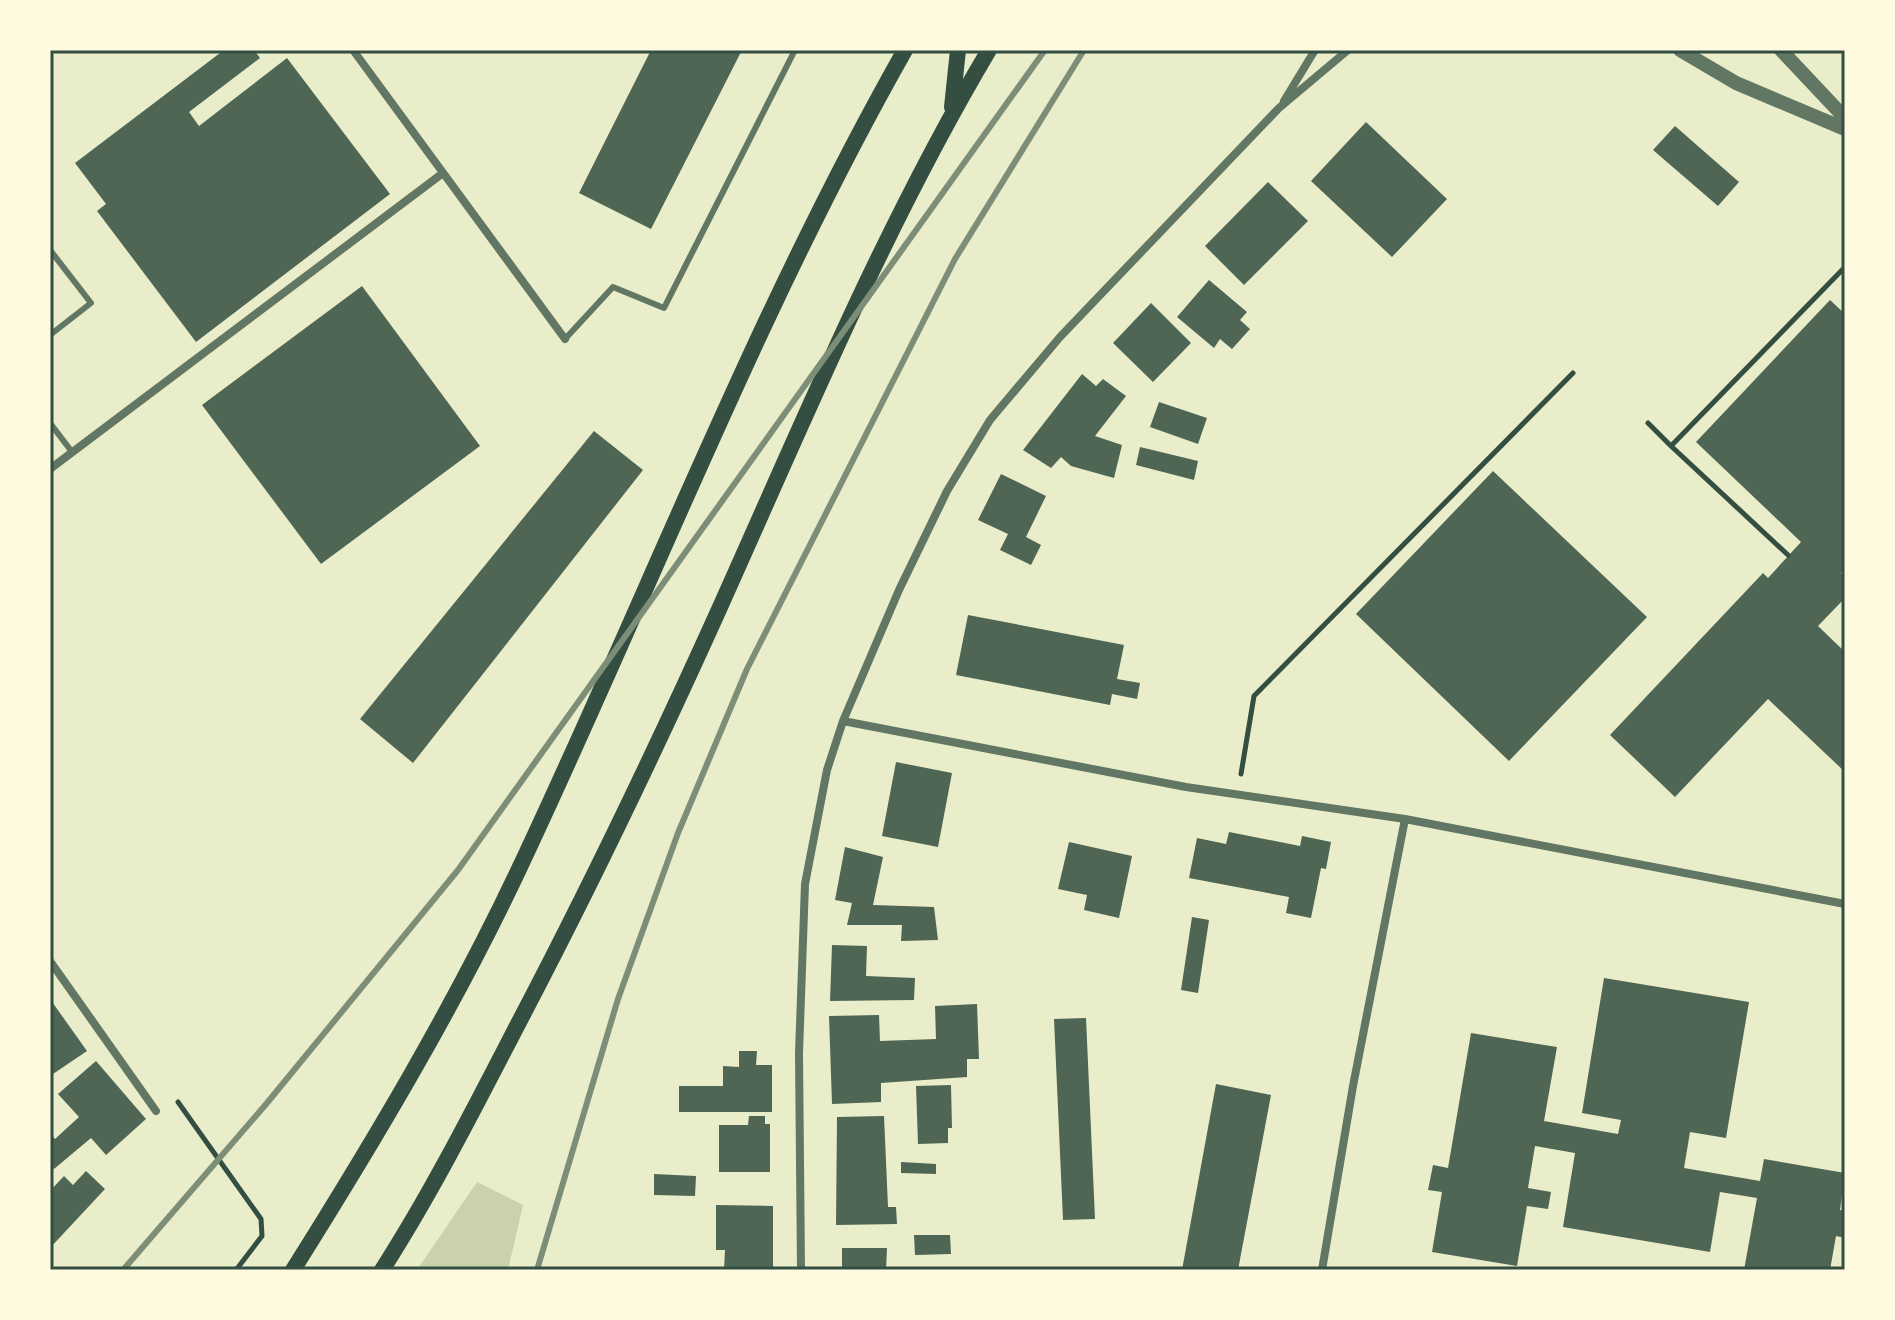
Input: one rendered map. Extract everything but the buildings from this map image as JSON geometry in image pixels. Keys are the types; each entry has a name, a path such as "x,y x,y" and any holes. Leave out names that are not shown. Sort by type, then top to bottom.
{"main road":[{"path":"293,1270 425,1049 518,872 771,308 905,50"},
{"path":"952,113 958,50"},
{"path":"382,1270 486,1086 583,899 720,607 836,343 952,113 989,50"}],"street":[{"path":"353,50 565,339"},
{"path":"1279,108 1315,50"},
{"path":"801,1270 799,1053 805,884 827,770 843,721 947,491 990,420 1060,337 1279,108 1348,50"},
{"path":"1680,50 1736,83 1845,129"},
{"path":"1781,50 1845,118"},
{"path":"50,469 443,173"},
{"path":"843,721 1237,795 1405,819 1845,904"},
{"path":"1322,1270 1353,1086 1405,819"},
{"path":"50,961 156,1111"}],"lane":[{"path":"565,339 613,287 664,308 795,50"},
{"path":"50,250 91,303 50,335"},
{"path":"50,423 72,452"}],"path":[{"path":"1671,446 1845,267"},
{"path":"1237,795 1254,696 1573,373"},
{"path":"1648,423 1788,555"},
{"path":"236,1270 262,1236 261,1219"}],"green space":[{"path":"477,1182 523,1205 508,1270 417,1270"}],"railway":[{"path":"123,1270 267,1103 458,870 1045,50"},
{"path":"537,1270 618,999 678,833 747,669 955,259 1084,50"}]}
